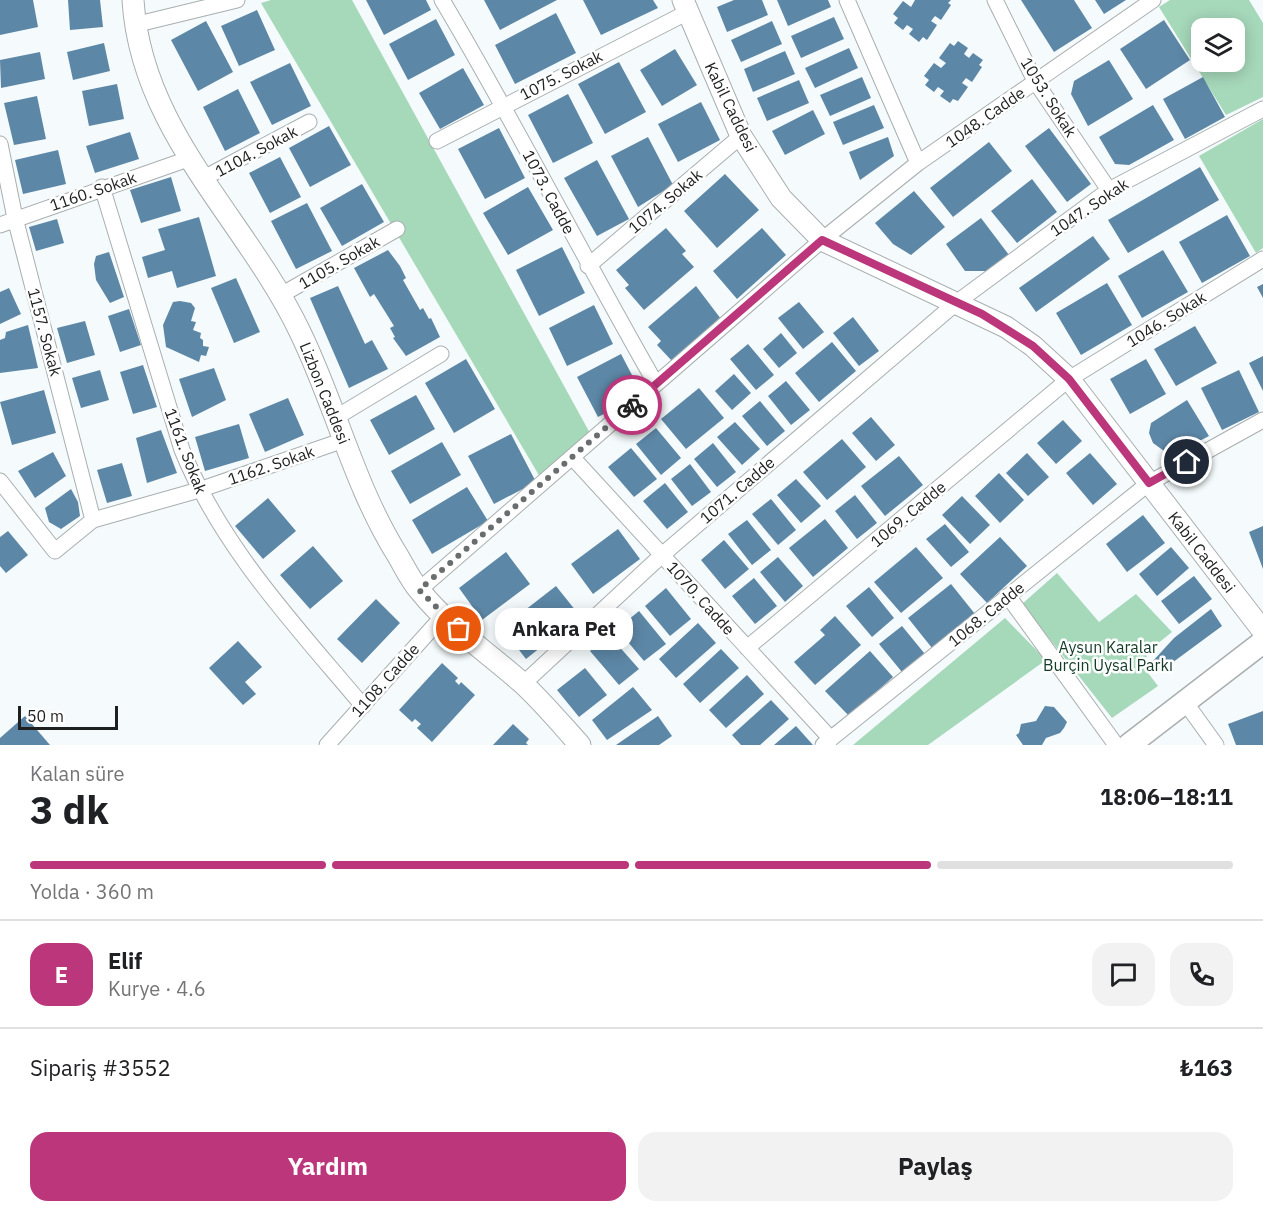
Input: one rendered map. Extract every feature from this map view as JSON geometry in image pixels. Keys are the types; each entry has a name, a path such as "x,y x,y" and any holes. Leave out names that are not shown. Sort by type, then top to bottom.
{"main road":[{"name":"Lizbon Caddesi","path":"133,0 134,25 147,74 160,107 188,159 281,295 301,333 381,530 419,590 443,616 523,684 580,745"},
{"name":"Kabil Caddesi","path":"685,6 741,136 781,198 822,240 1006,327 1033,346 1069,379 1263,631"},
{"path":"1129,745 1263,642"}],"street":[{"path":"134,25 237,0"},
{"name":"1073. Cadde","path":"442,0 504,104 588,266 656,384"},
{"path":"847,0 918,163"},
{"name":"1053. Sokak","path":"995,0 1035,81 1109,190"},
{"name":"1048. Cadde","path":"419,590 822,240 918,163 1153,0"},
{"name":"1075. Sokak","path":"437,141 685,6"},
{"name":"1047. Sokak","path":"956,303 1109,190 1263,109"},
{"name":"1104. Sokak","path":"202,179 309,122"},
{"name":"1074. Sokak","path":"588,266 741,136"},
{"name":"1157. Sokak","path":"0,144 15,218 93,520"},
{"name":"1160. Sokak","path":"0,225 102,187 188,159"},
{"name":"1161. Sokak","path":"102,187 182,450 198,490 244,564 363,706"},
{"name":"1105. Sokak","path":"281,295 397,229"},
{"name":"1046. Sokak","path":"1069,379 1263,259"},
{"name":"1071. Cadde","path":"523,684 662,555 956,303"},
{"path":"335,418 441,354"},
{"name":"1069. Cadde","path":"747,648 1069,379"},
{"name":"1068. Cadde","path":"827,742 1149,483 1263,420"},
{"name":"1162. Sokak","path":"93,520 198,490 344,440"},
{"name":"1070. Cadde","path":"572,457 747,648 827,742"},
{"path":"0,481 55,551 93,520"},
{"path":"1008,596 1116,745"},
{"name":"1108. Cadde","path":"327,745 443,616"},
{"path":"1185,702 1216,745"}],"green space":[{"path":"271,0 352,0 591,435 540,477 261,3"},
{"path":"1170,0 1249,0 1263,23 1263,97 1226,115 1199,72 1245,72 1245,18 1191,18 1191,59 1159,7"},
{"path":"1263,119 1263,248 1256,253 1199,156"},
{"name":"Aysun Karalar Burçin Uysal Parkı","path":"1057,573 1099,622 1136,594 1172,632 1151,649 1142,665 1158,686 1112,718 1022,604"},
{"path":"1005,618 1046,660 928,745 853,745"}],"building":[{"path":"0,0 33,0 38,27 0,35"},
{"path":"68,0 100,0 103,27 70,30"},
{"path":"366,0 426,0 431,10 384,35"},
{"path":"484,0 557,0 500,30"},
{"path":"583,0 653,0 658,8 601,35"},
{"path":"734,0 762,0 768,15 727,32 717,7"},
{"path":"777,0 828,0 831,7 788,26"},
{"path":"915,0 951,0 948,3 951,5 941,20 935,16 931,21 937,25 927,40 923,37 919,42 909,34 913,29 907,25 903,30 894,23 898,18 893,14 903,1 911,7"},
{"path":"1021,0 1074,0 1092,28 1054,52"},
{"path":"1095,0 1126,0 1104,14"},
{"path":"257,10 275,50 239,66 221,26"},
{"path":"556,13 576,53 515,84 495,45"},
{"path":"834,17 844,39 801,58 791,36"},
{"path":"436,19 455,55 408,80 389,44"},
{"path":"1164,20 1190,60 1146,89 1120,49"},
{"path":"206,21 233,72 198,91 171,40"},
{"path":"772,21 782,44 741,62 731,40"},
{"path":"958,41 968,48 964,54 969,58 973,53 983,60 979,65 982,67 972,82 966,78 962,83 968,87 958,101 953,99 950,103 940,96 944,91 938,87 934,92 925,85 929,80 924,76 934,63 941,68 946,63 939,58 950,43 954,46"},
{"path":"104,43 110,71 73,80 67,52"},
{"path":"849,48 858,68 815,88 805,68"},
{"path":"675,49 697,85 662,106 640,70"},
{"path":"785,51 795,74 753,92 744,69"},
{"path":"40,52 45,79 1,88 0,60"},
{"path":"1109,60 1133,99 1088,126 1071,94 1074,81"},
{"path":"619,62 646,112 605,134 578,84"},
{"path":"290,63 311,106 272,125 250,82"},
{"path":"463,68 484,105 440,129 419,93"},
{"path":"862,77 871,98 830,116 820,95"},
{"path":"1203,77 1225,117 1185,139 1163,99"},
{"path":"799,80 809,103 767,121 757,98"},
{"path":"117,84 124,119 89,126 82,91"},
{"path":"238,89 260,133 225,151 203,107"},
{"path":"568,94 593,143 553,163 528,115"},
{"path":"37,96 46,139 14,145 4,103"},
{"path":"701,102 720,140 678,162 658,124"},
{"path":"874,105 884,128 843,145 833,122"},
{"path":"1153,105 1174,140 1129,165 1115,164 1099,137"},
{"path":"813,110 825,134 785,155 772,131"},
{"path":"329,126 351,165 310,187 289,148"},
{"path":"499,128 525,178 485,199 458,149"},
{"path":"1049,128 1091,184 1067,202 1025,146"},
{"path":"130,132 139,159 95,173 86,146"},
{"path":"648,137 673,185 638,207 611,156"},
{"path":"888,137 894,156 860,180 849,152"},
{"path":"989,142 1012,171 953,217 930,188"},
{"path":"58,150 66,184 23,194 15,160"},
{"path":"280,157 301,197 270,213 249,173"},
{"path":"597,160 629,219 597,236 564,178"},
{"path":"1200,167 1219,200 1128,253 1108,220"},
{"path":"725,174 759,210 717,248 684,211"},
{"path":"171,177 181,211 141,223 130,190"},
{"path":"1032,179 1057,212 1017,243 991,211"},
{"path":"362,184 384,222 342,246 320,208"},
{"path":"528,187 553,230 508,255 483,213"},
{"path":"914,191 945,227 911,255 893,244 875,223"},
{"path":"307,203 332,251 296,269 271,221"},
{"path":"1227,215 1250,256 1202,283 1179,242"},
{"path":"199,217 216,276 177,288 172,271 148,278 142,257 165,250 158,229"},
{"path":"981,218 1009,255 986,271 965,271 946,244"},
{"path":"57,219 64,243 36,251 29,227"},
{"path":"666,228 686,251 682,254 694,267 644,310 625,288 629,285 616,270"},
{"path":"762,228 786,255 737,299 713,271"},
{"path":"1093,236 1110,259 1036,312 1019,288"},
{"path":"562,247 585,293 539,316 516,270"},
{"path":"388,250 400,266 406,278 403,280 420,310 423,308 429,319 431,318 440,337 406,356 393,338 395,337 390,328 394,326 374,294 370,297 354,268"},
{"path":"1163,250 1188,292 1142,318 1118,276"},
{"path":"109,252 124,297 110,303 96,280 94,264 96,256"},
{"path":"236,278 260,332 234,343 211,288"},
{"path":"1107,283 1132,325 1081,355 1056,313"},
{"path":"1263,284 1263,298 1257,287"},
{"path":"338,286 365,344 372,340 388,369 349,388 310,298"},
{"path":"696,286 721,319 672,361 657,345 661,341 648,327"},
{"path":"9,288 21,314 0,324 0,292"},
{"path":"173,302 191,303 195,308 191,321 196,322 193,330 201,333 203,346 209,347 206,356 201,355 199,362 166,347 163,325"},
{"path":"799,302 824,332 803,349 778,318"},
{"path":"594,305 613,344 567,366 549,328"},
{"path":"129,309 141,345 120,352 108,316"},
{"path":"853,317 879,351 859,366 833,333"},
{"path":"85,321 95,355 67,363 57,328"},
{"path":"28,325 38,368 0,373 0,340 5,338 6,332"},
{"path":"1195,326 1217,363 1176,386 1154,349"},
{"path":"781,333 797,353 779,368 763,349"},
{"path":"832,342 856,371 819,402 795,373"},
{"path":"748,344 774,375 756,390 730,359"},
{"path":"621,354 642,394 598,417 577,377"},
{"path":"1263,356 1263,391 1249,363"},
{"path":"466,359 495,409 454,433 425,383"},
{"path":"1146,359 1166,394 1130,414 1110,379"},
{"path":"143,365 157,407 133,414 120,372"},
{"path":"214,368 226,400 192,417 179,379"},
{"path":"100,370 109,400 81,408 72,378"},
{"path":"1239,370 1259,412 1222,430 1201,388"},
{"path":"734,374 751,393 732,410 715,391"},
{"path":"786,381 810,410 791,425 768,396"},
{"path":"699,388 724,418 686,449 661,419"},
{"path":"44,390 56,433 12,445 0,402"},
{"path":"416,395 435,429 389,455 370,420"},
{"path":"288,398 304,435 265,452 249,414"},
{"path":"1187,400 1209,436 1171,456 1153,443 1149,433 1151,423"},
{"path":"760,401 785,431 767,446 742,416"},
{"path":"871,417 895,445 876,461 852,433"},
{"path":"1063,420 1082,441 1056,464 1037,443"},
{"path":"735,422 760,449 742,465 717,437"},
{"path":"239,424 249,458 205,471 195,437"},
{"path":"656,428 681,458 661,475 636,444"},
{"path":"161,430 177,473 147,483 136,438"},
{"path":"511,434 536,482 494,504 468,456"},
{"path":"842,439 866,467 827,500 803,472"},
{"path":"442,442 461,475 410,504 391,471"},
{"path":"713,443 736,472 717,487 694,459"},
{"path":"631,448 657,479 634,497 608,467"},
{"path":"53,452 66,476 35,498 18,471"},
{"path":"1027,453 1049,477 1028,496 1006,473"},
{"path":"1090,453 1117,484 1093,505 1066,473"},
{"path":"899,456 923,485 885,516 861,486"},
{"path":"122,463 132,496 107,503 97,470"},
{"path":"690,464 711,492 692,506 671,479"},
{"path":"999,473 1024,500 1000,523 975,496"},
{"path":"796,479 821,506 801,523 777,495"},
{"path":"665,483 688,512 667,529 643,501"},
{"path":"467,487 488,521 432,554 412,520"},
{"path":"71,489 78,502 80,516 61,529 49,522 45,508"},
{"path":"855,495 877,523 857,539 835,511"},
{"path":"962,496 990,525 970,544 942,515"},
{"path":"268,498 296,531 263,559 235,526"},
{"path":"771,499 796,530 778,545 752,514"},
{"path":"1143,515 1165,543 1127,572 1106,544"},
{"path":"825,519 848,548 813,577 789,548"},
{"path":"747,520 771,550 752,565 728,534"},
{"path":"945,524 969,552 951,567 926,539"},
{"path":"1263,526 1263,569 1249,532"},
{"path":"618,529 640,559 593,594 571,564"},
{"path":"8,531 28,555 6,573 0,566 0,537"},
{"path":"1000,537 1027,566 987,603 960,574"},
{"path":"724,540 749,569 725,589 701,560"},
{"path":"313,546 343,581 310,609 280,575"},
{"path":"916,547 943,578 901,613 874,582"},
{"path":"1171,547 1189,568 1157,596 1139,574"},
{"path":"506,552 530,584 482,620 459,588"},
{"path":"778,557 803,586 785,602 760,572"},
{"path":"1194,576 1212,599 1179,624 1161,601"},
{"path":"754,578 777,606 755,624 732,596"},
{"path":"951,584 975,614 932,648 908,618"},
{"path":"556,586 580,616 526,659 502,628"},
{"path":"869,587 894,618 872,637 846,606"},
{"path":"666,588 691,619 670,636 645,606"},
{"path":"376,599 400,623 362,663 337,639"},
{"path":"1211,609 1222,626 1161,671 1152,662 1174,638"},
{"path":"639,611 666,644 644,661 617,629"},
{"path":"835,616 861,645 815,685 794,662 825,635 820,630"},
{"path":"698,623 716,643 676,678 659,659"},
{"path":"902,626 929,659 906,677 879,644"},
{"path":"609,635 639,669 619,685 590,651"},
{"path":"238,641 262,667 245,682 256,694 243,705 209,668"},
{"path":"721,649 739,668 700,703 683,684"},
{"path":"870,651 893,677 849,716 825,691"},
{"path":"442,663 458,678 455,681 459,685 461,682 475,695 432,742 417,728 421,724 415,719 412,722 399,710"},
{"path":"585,668 607,695 579,717 557,690"},
{"path":"747,675 764,694 726,728 709,710"},
{"path":"633,687 652,710 607,740 592,720"},
{"path":"771,700 789,719 760,745 741,745 732,735"},
{"path":"1045,706 1054,707 1067,722 1064,728 1060,733 1046,738 1042,745 1023,745 1016,735 1019,733 1021,724 1036,721"},
{"path":"1263,711 1263,745 1236,745 1228,724"},
{"path":"25,716 50,745 0,745 0,738"},
{"path":"658,716 672,736 659,745 616,745"},
{"path":"513,724 529,739 526,743 528,745 493,745"},
{"path":"796,726 813,745 774,745"}],"way so far":[{"path":"459,629 443,616 419,590 632,405"}],"place":[{"name":"Ankara Pet","path":"459,629"}],"route":[{"path":"632,405 822,240 982,314 1033,346 1069,379 1149,483 1187,462"}]}
